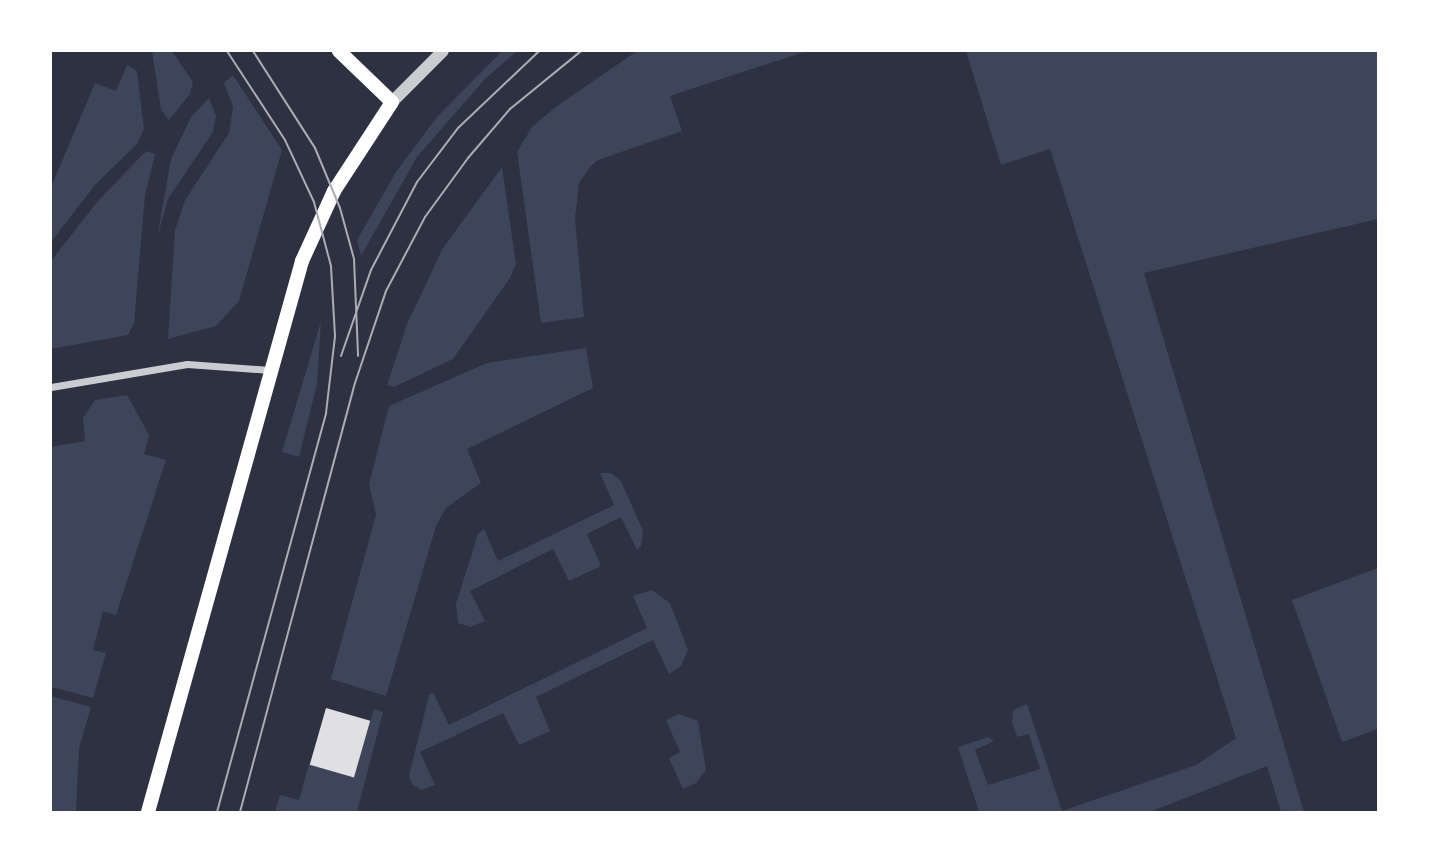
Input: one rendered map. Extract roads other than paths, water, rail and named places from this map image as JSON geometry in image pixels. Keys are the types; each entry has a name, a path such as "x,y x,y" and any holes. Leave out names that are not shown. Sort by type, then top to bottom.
{"main road":[{"path":"148,812 270,370 320,219 362,143 392,102 339,51"}],"street":[{"path":"392,102 443,51"},
{"path":"51,387 187,364 270,370"}],"tram line":[{"path":"217,812 326,413 335,336 331,266 314,202 285,140 227,51"},
{"path":"253,51 315,148 340,208 354,259 358,356"},
{"path":"341,356 371,270 417,182 458,128 539,51"},
{"path":"240,812 355,383 386,291 425,217 468,158 510,109 581,51"}]}
